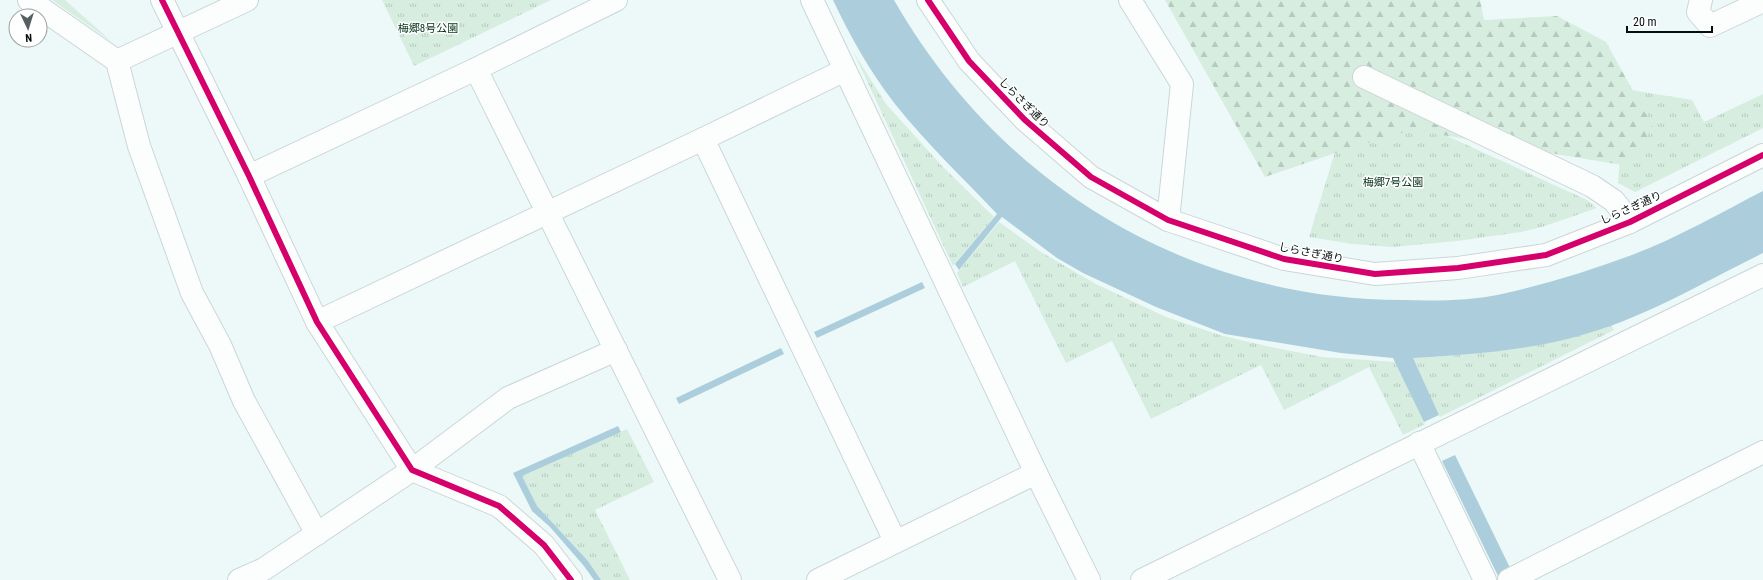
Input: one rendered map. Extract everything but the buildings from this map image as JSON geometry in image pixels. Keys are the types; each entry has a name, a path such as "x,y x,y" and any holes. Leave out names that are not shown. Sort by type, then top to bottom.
{"street":[{"path":"30,0 117,61 139,146 192,293 220,345 244,401 317,534"},
{"path":"162,0 249,176 317,322 412,470 499,506 544,545 571,580"},
{"path":"117,61 178,34 247,0"},
{"path":"249,176 476,69 616,0"},
{"path":"812,0 1036,473 1090,580"},
{"name":"しらさぎ通り","path":"928,0 969,61 1025,120 1091,176 1168,220 1284,259 1375,274 1458,268 1546,255 1630,222 1763,155"},
{"path":"1130,0 1182,84 1168,220"},
{"path":"1701,0 1698,12 1710,26 1763,1"},
{"path":"476,69 730,580"},
{"path":"317,322 845,70"},
{"path":"1364,77 1592,186 1614,201 1630,222"},
{"path":"703,139 896,541"},
{"path":"1142,580 1763,274"},
{"path":"239,580 264,569 412,470 508,398 616,350"},
{"path":"1418,443 1485,580"},
{"path":"1509,580 1763,452"},
{"path":"818,580 1036,473"}],"green space":[{"path":"52,0 65,0 111,41"},
{"name":"梅郷8号公園","path":"382,0 551,0 414,66"},
{"path":"1165,0 1480,0 1484,20 1557,16 1606,42 1653,127 1628,166 1412,130 1350,148 1265,177"},
{"path":"854,53 886,104 943,167 994,217 953,266"},
{"path":"1625,89 1692,100 1704,122 1763,94 1763,128 1635,192 1618,183"},
{"name":"梅郷7号公園","path":"1353,93 1587,200 1597,208 1542,227 1521,232 1457,241 1392,247 1353,244 1309,237"},
{"path":"999,222 1041,252 1096,284 1166,317 1223,336 1322,357 1396,362 1425,424 1403,435 1369,367 1284,410 1261,365 1151,419 1112,341 1066,363 1015,261 963,287 957,273"},
{"path":"1611,325 1614,330 1440,417 1412,358 1463,355 1538,344 1562,339"},
{"path":"627,429 654,482 595,510 630,580 601,580 588,561 537,506 522,476"}],"water":[{"path":"833,0 894,0 937,66 988,125 1045,176 1107,219 1175,253 1247,279 1323,294 1402,300 1452,300 1502,294 1584,272 1632,255 1682,233 1763,191 1763,253 1671,300 1600,330 1555,342 1515,349 1474,354 1413,358 1439,415 1424,422 1393,358 1341,353 1225,334 1156,307 1083,273 1057,258 1002,217 959,270 955,264 997,214 932,146 895,104 861,54"},
{"path":"922,282 925,288 817,338 814,332"},
{"path":"781,348 784,354 679,404 676,398"},
{"path":"618,426 621,432 522,476 537,506 588,561 601,580 594,580 584,566 550,527 532,511 513,473"},
{"path":"1455,455 1516,580 1500,580 1442,461"}],"cycle path":[{"path":"162,0 249,176 317,322 412,470 499,506 544,545 571,580"},
{"path":"928,0 969,61 1025,120 1091,177 1168,220 1284,259 1375,274 1458,268 1546,255 1630,222 1763,155"}]}
